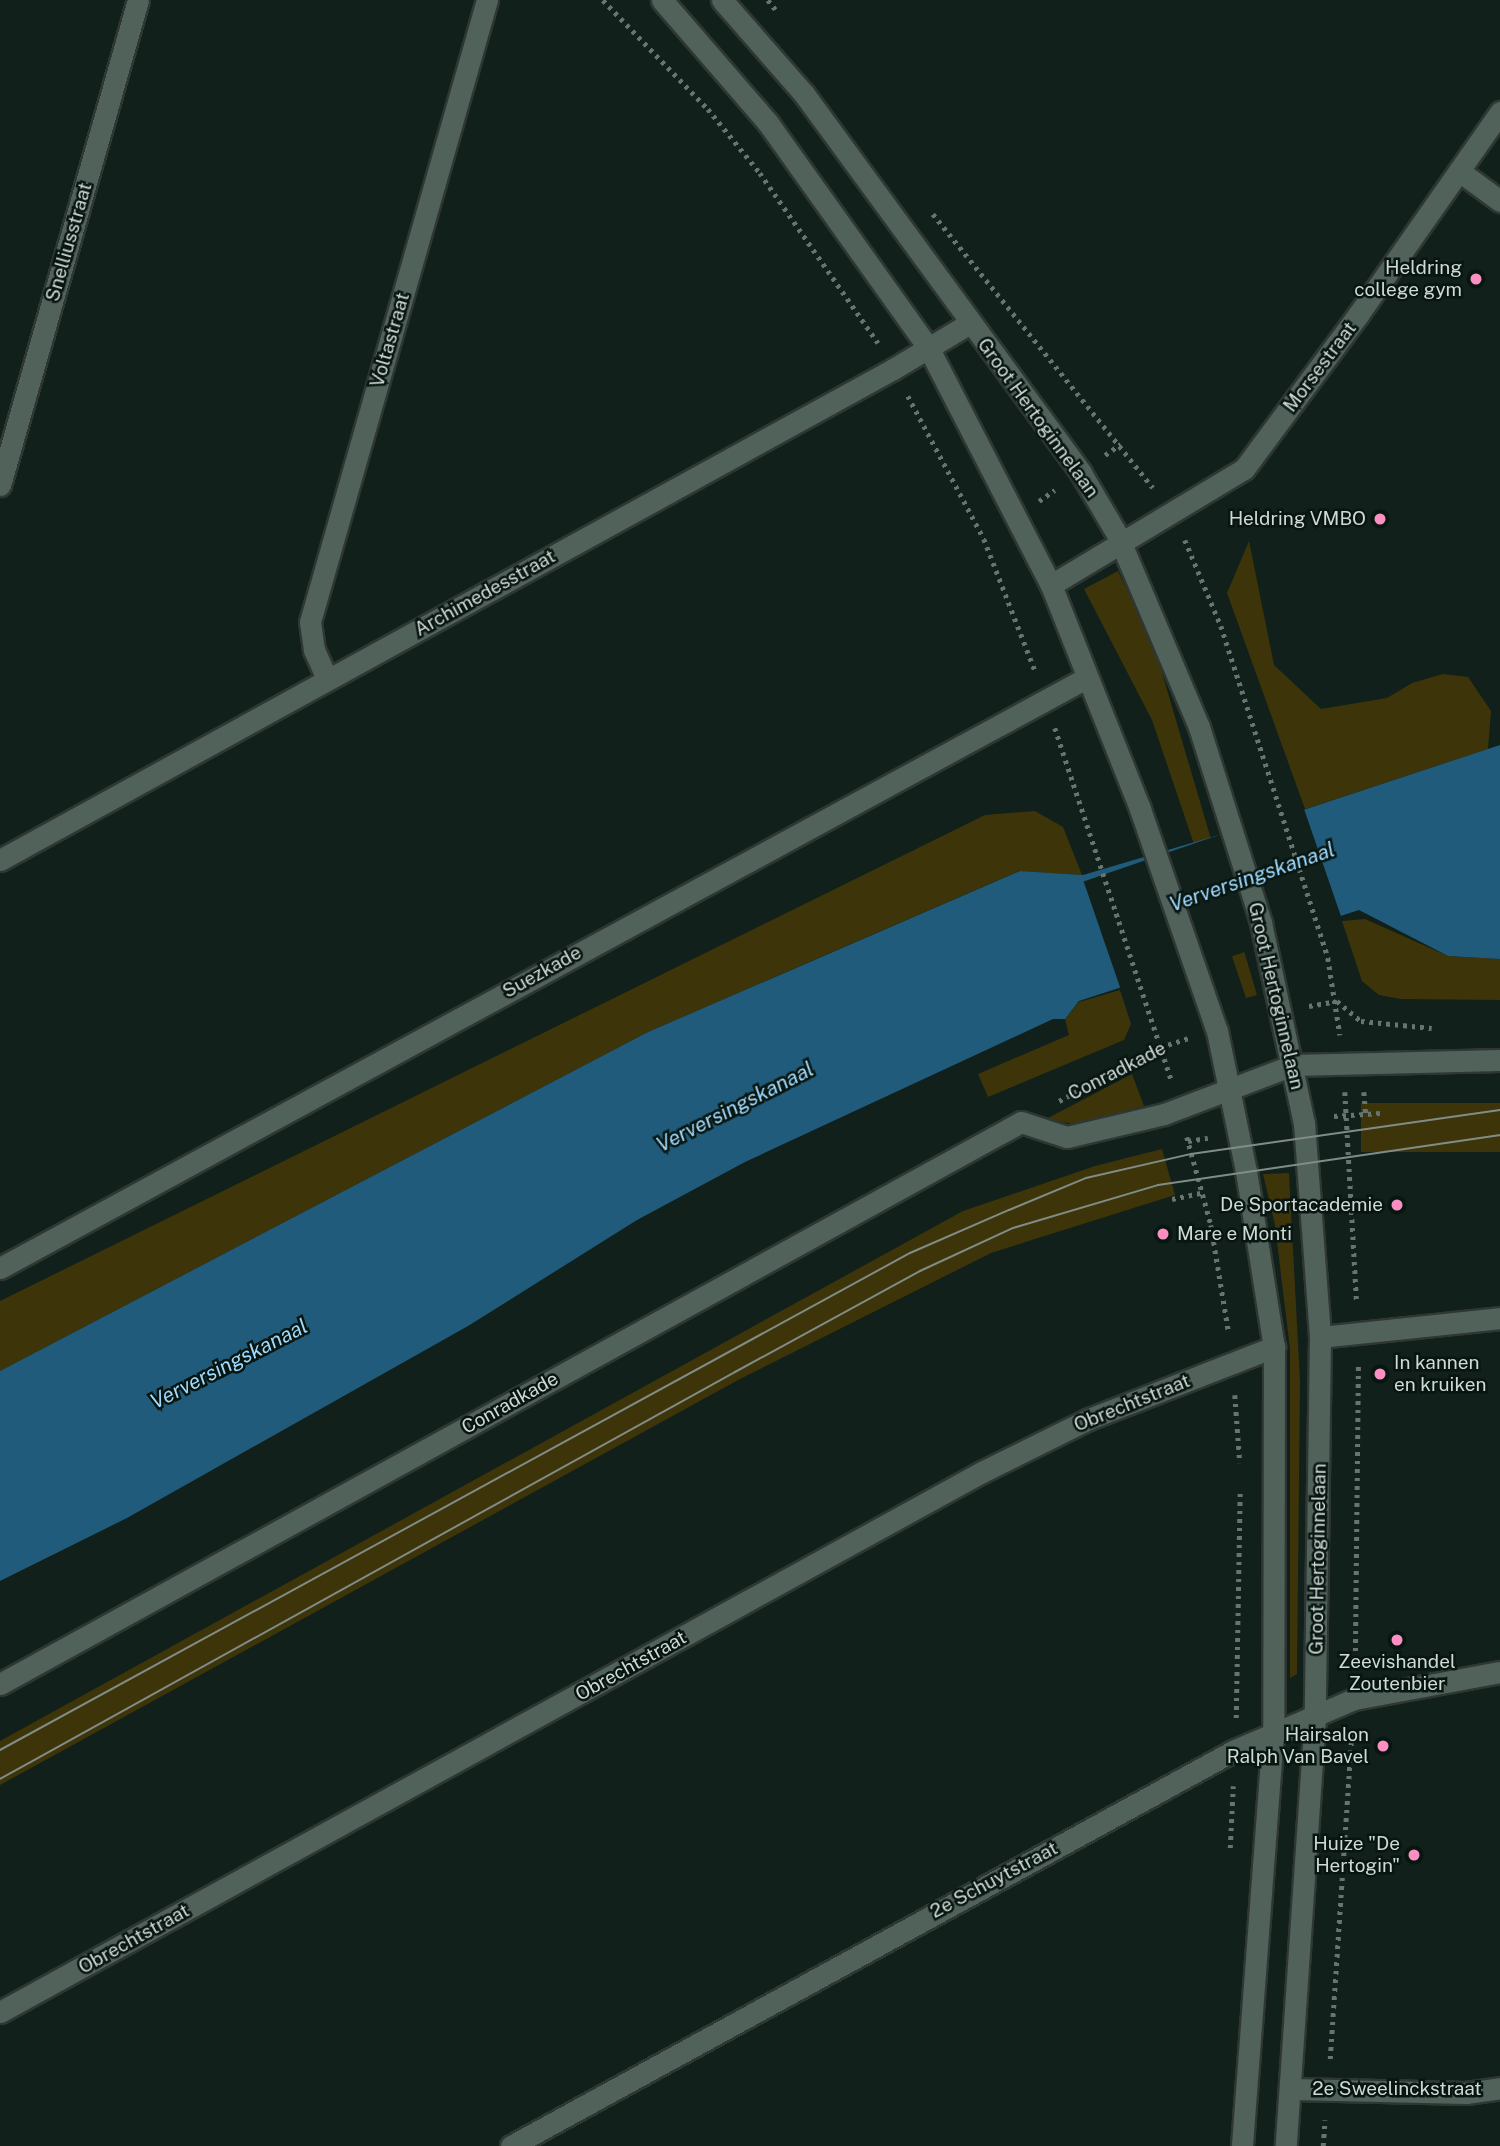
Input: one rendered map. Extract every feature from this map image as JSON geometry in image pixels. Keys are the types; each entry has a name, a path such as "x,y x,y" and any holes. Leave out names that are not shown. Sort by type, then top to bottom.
{"street":[{"name":"Snelliusstraat","path":"0,485 138,0"},
{"name":"Voltastraat","path":"327,679 314,650 310,622 487,0"},
{"path":"662,0 768,122 929,349 1051,585 1140,809 1207,998 1216,1031 1274,1347 1273,1732 1242,2146"},
{"name":"Groot Hertoginnelaan","path":"722,0 804,94 1081,473 1121,543 1170,648 1217,782 1273,976 1306,1137 1320,1336 1315,1716 1293,2089 1286,2146"},
{"name":"Morsestraat","path":"1121,543 1244,469 1500,112"},
{"path":"1459,171 1500,201"},
{"name":"Archimedesstraat","path":"0,860 893,369 970,323"},
{"path":"1051,585 1121,543"},
{"name":"Suezkade","path":"0,1268 1086,678"},
{"path":"1021,1122 1067,1137 1180,1107 1293,1065 1500,1060"},
{"name":"Conradkade","path":"0,1685 1021,1122"},
{"path":"1320,1336 1500,1318"},
{"name":"Obrechtstraat","path":"0,2012 982,1472 1089,1419 1274,1347"},
{"name":"2e Schuytstraat","path":"512,2146 851,1956 1273,1732 1354,1699 1500,1672"},
{"name":"2e Sweelinckstraat","path":"1293,2089 1465,2093 1500,2088"}],"path":[{"path":"603,0 708,109 760,173 853,303 893,369 984,539 1045,699 1162,1046 1204,1192 1233,1362"},
{"path":"768,0 784,21"},
{"path":"925,203 1121,444 1171,512 1221,626 1328,958 1336,1001 1361,1021 1447,1028"},
{"path":"1280,1013 1336,1001"},
{"name":"Conradkade","path":"1021,1122 1162,1046 1216,1031"},
{"path":"1172,1199 1204,1192"}],"shaded area":[{"path":"1249,541 1274,665 1321,709 1387,698 1412,683 1443,674 1468,677 1491,711 1488,749 1305,809 1227,593"},
{"path":"1118,571 1155,649 1257,995 1246,998 1152,720 1084,589"},
{"path":"1035,811 1063,827 1082,875 1019,871 648,1032 0,1371 0,1301 985,815"},
{"path":"1365,919 1448,956 1500,959 1500,1000 1401,999 1379,995 1362,981 1342,921"},
{"path":"1120,990 1131,1024 1124,1040 988,1097 978,1074 1069,1035 1065,1019 1079,1002"},
{"path":"1132,1074 1144,1106 1074,1124 1046,1119"},
{"path":"1361,1103 1500,1103 1500,1152 1361,1152"},
{"path":"1162,1149 1175,1195 991,1253 740,1379 0,1785 0,1741 963,1211 1095,1166"},
{"path":"1289,1173 1300,1381 1297,1674 1290,1678 1290,1349 1275,1225 1263,1174"}],"water":[{"name":"Verversingskanaal","path":"1500,745 1500,959 1448,956 1359,910 1079,1001 1065,1019 1053,1019 745,1162 637,1220 468,1326 127,1518 0,1581 0,1371 648,1032 1020,871 1083,875 1303,810"}],"pier":[{"path":"1303,806 1342,919 1122,994 1084,882"}],"tram line":[{"path":"0,1750 910,1253 1009,1210 1086,1178 1191,1154 1500,1110"},
{"path":"0,1779 920,1271 1013,1228 1158,1185 1500,1135"}],"place":[{"name":"Heldring college gym","path":"1476,279"},
{"name":"Heldring VMBO","path":"1380,519"},
{"name":"De Sportacademie","path":"1397,1205"},
{"name":"Mare e Monti","path":"1163,1234"},
{"name":"In kannen en kruiken","path":"1380,1374"},
{"name":"Zeevishandel Zoutenbier","path":"1397,1640"},
{"name":"Hairsalon Ralph Van Bavel","path":"1383,1746"},
{"name":"Huize \"De Hertogin\"","path":"1414,1855"}]}
